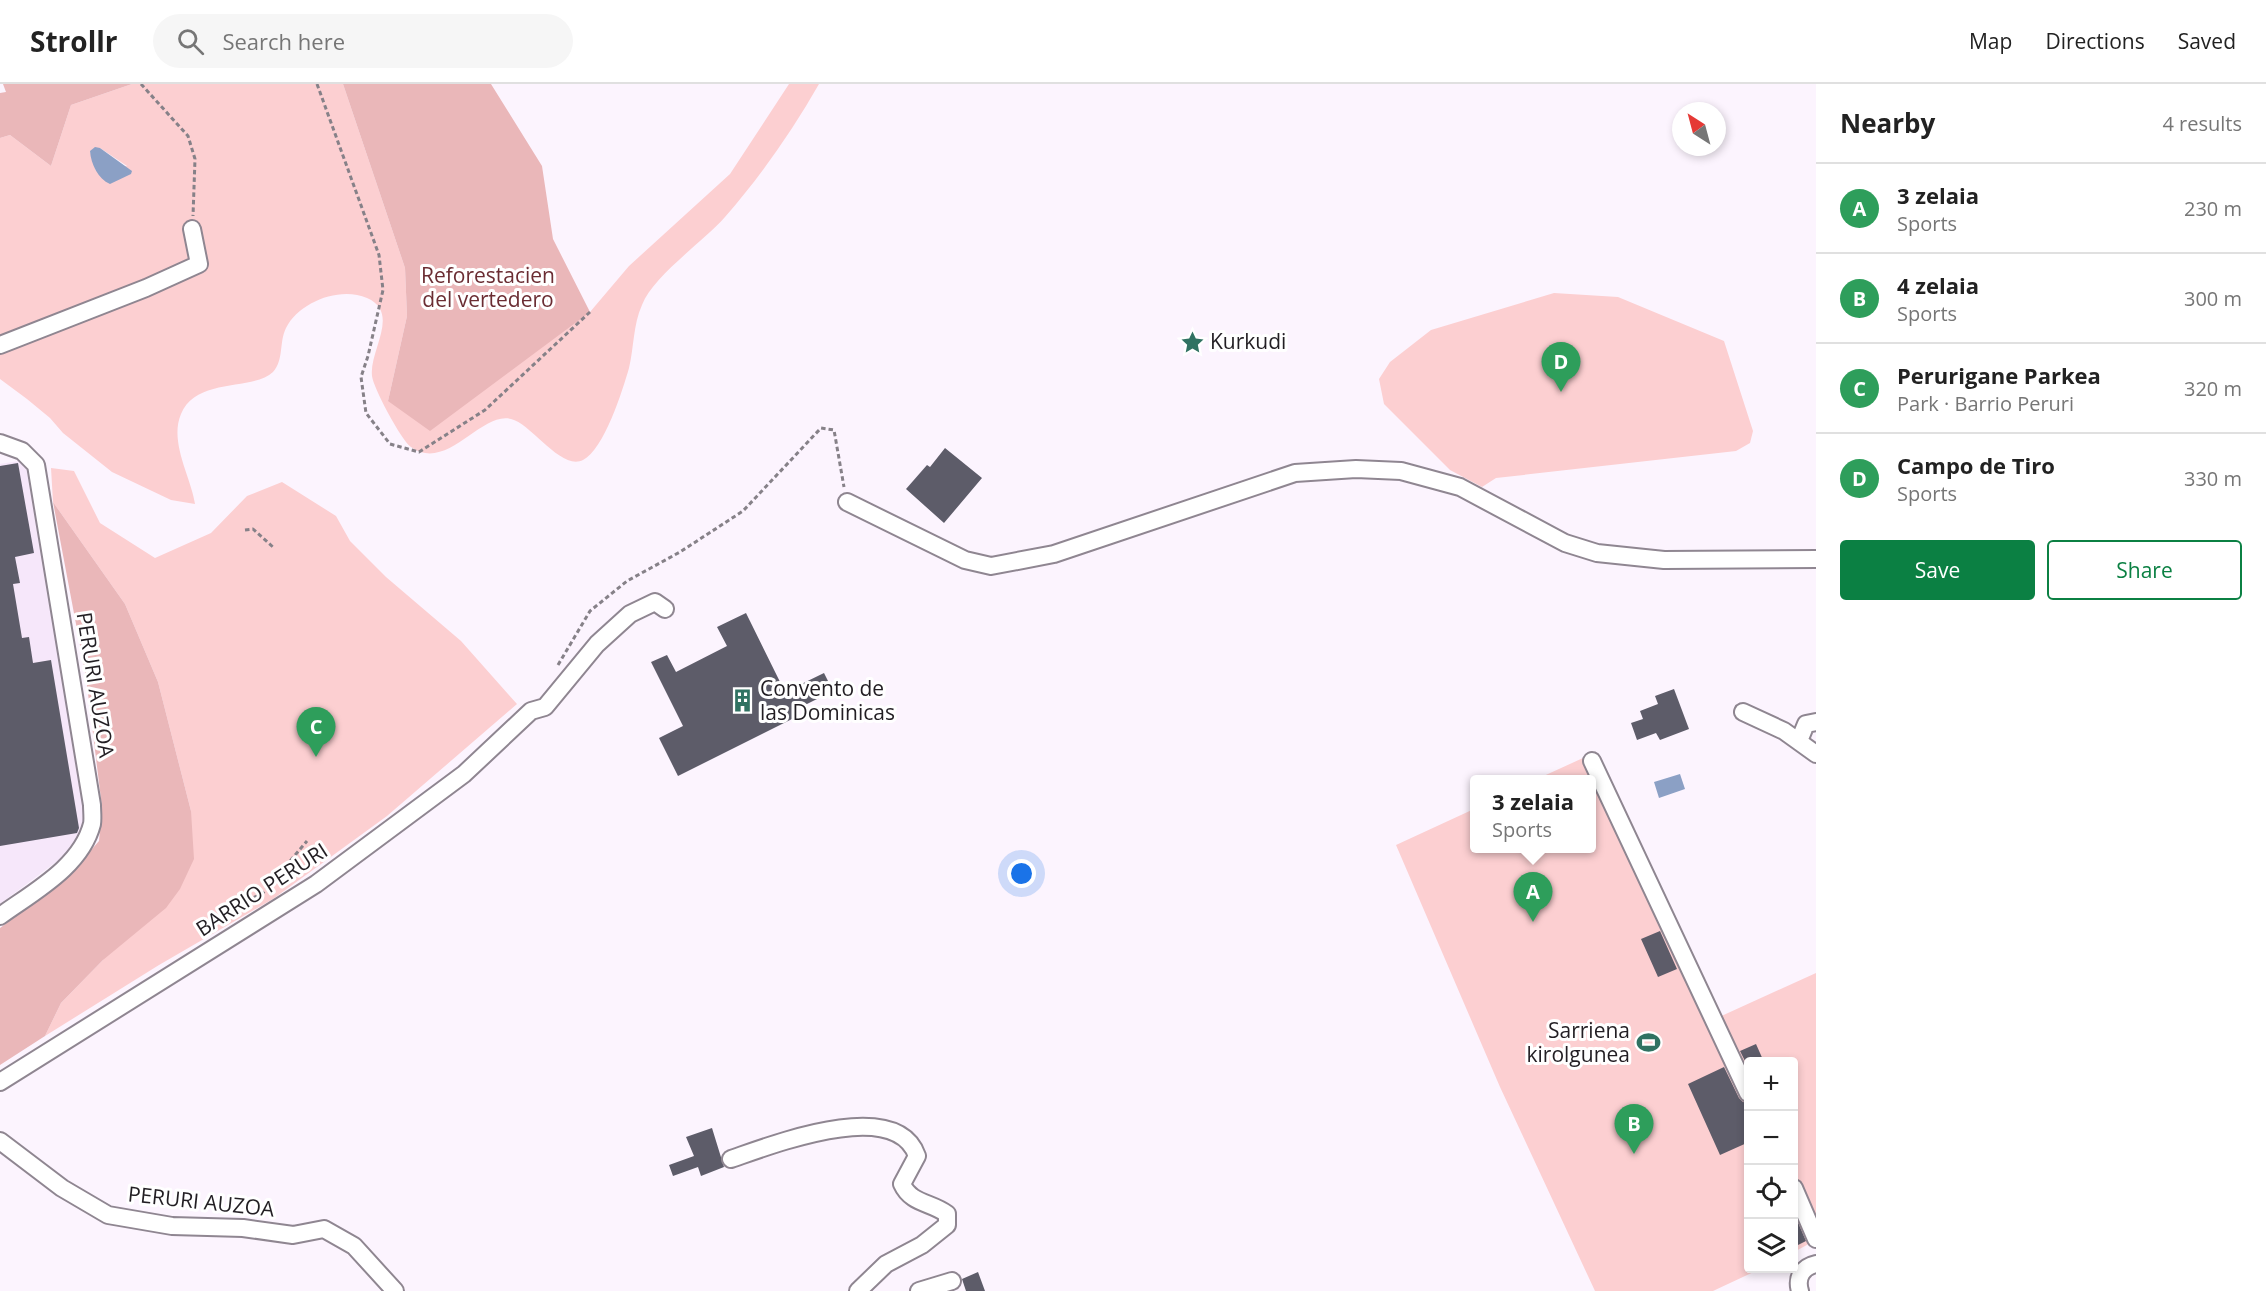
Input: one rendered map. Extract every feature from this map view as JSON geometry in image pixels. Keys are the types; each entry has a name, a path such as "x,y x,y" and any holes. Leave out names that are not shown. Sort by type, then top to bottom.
{"street":[{"path":"0,345 146,288 199,264 192,230"},
{"name":"PERURI AUZOA","path":"0,443 22,451 36,465 92,805 92,824 82,846 62,871 0,916"},
{"path":"847,502 965,560 991,566 1054,554 1295,473 1356,469 1401,471 1460,487 1565,543 1597,553 1664,560 1816,559"},
{"name":"BARRIO PERURI","path":"0,1082 316,884 464,774 531,711 545,707 597,644 630,614 655,602 665,609"},
{"path":"1743,712 1760,718 1816,754"},
{"path":"1799,741 1806,724 1816,722"},
{"path":"1592,761 1744,1082"},
{"path":"730,1159 808,1133 855,1126 881,1129 904,1138 913,1146 916,1156 902,1184 907,1194 937,1206 947,1214 947,1225 922,1245 886,1264 858,1291"},
{"name":"PERURI AUZOA","path":"0,1141 62,1188 108,1215 171,1226 243,1228 293,1235 324,1228 354,1246 395,1291"},
{"path":"1798,1197 1816,1239"},
{"path":"1800,1291 1798,1283 1801,1273 1805,1268 1816,1264"},
{"path":"919,1291 952,1281"}],"path":[{"path":"141,84 188,136 195,159 192,230"},
{"path":"317,84 379,255 383,290 361,377 366,412 390,444 419,452 485,410 590,312"},
{"path":"555,671 590,611 627,581 680,552 743,511 821,428 834,430 847,502"},
{"path":"245,530 253,529 274,548"},
{"path":"240,903 262,894 307,841"}],"shaded area":[{"path":"132,84 343,84 405,268 407,316 388,401 590,312 629,266 730,174 789,84 819,84 798,119 751,186 716,227 667,271 648,294 637,320 629,368 617,404 598,444 583,460 574,462 565,459 528,429 511,419 500,419 488,424 451,447 438,452 424,453 411,447 388,413 372,376 372,366 383,322 382,313 377,305 367,298 345,294 333,295 310,304 292,319 284,333 279,362 273,372 264,378 211,389 188,402 181,414 178,436 179,448 195,504 171,500 112,472 63,433 50,418 0,379 0,138 10,135 51,166 71,105","holes":["100,148 127,166 96,171 90,151"]},
{"path":"1554,293 1618,297 1724,341 1753,431 1750,443 1736,451 1496,478 1482,487 1450,470 1384,404 1379,379 1390,362 1431,330"},
{"path":"25,460 92,835 0,904 0,464"},
{"path":"51,468 74,471 100,523 155,558 211,533 247,496 282,482 336,516 350,541 386,577 461,641 517,704 387,816 273,899 159,965 45,1036 61,1003 103,960 191,811 158,682 125,604 53,502"},
{"name":"Sarriena kirolgunea","path":"1583,758 1591,775 1546,775"},
{"name":"Sarriena kirolgunea","path":"1596,786 1706,1023 1816,973 1816,1240 1798,1250 1798,1057 1744,1057 1744,1273 1751,1273 1713,1291 1595,1291 1500,1087 1396,845 1470,811 1470,853 1596,853"}],"green space":[{"path":"3,84 132,84 71,105 51,166 10,135 0,138 0,93 6,92"},
{"name":"Reforestacien del vertedero","path":"343,84 491,84 542,166 553,239 590,312 430,431 388,401 407,316 405,268"},
{"path":"53,502 125,604 158,682 191,811 194,859 180,889 166,908 103,960 61,1003 45,1036 0,1065 0,928 65,880 99,841 102,807 86,677"}],"water":[{"path":"95,147 100,148 132,171 131,174 110,184 106,182 99,175 92,161 90,151"},
{"path":"1680,774 1685,789 1659,798 1654,782"}],"building":[{"path":"945,448 982,478 944,523 906,489 927,465 930,467"},
{"path":"18,463 34,553 15,557 20,583 13,584 22,638 29,637 33,663 51,660 79,828 77,833 0,846 0,466"},
{"name":"Convento de las Dominicas","path":"746,613 785,692 824,673 833,691 795,710 798,716 678,776 659,738 683,726 651,662 667,655 676,672 727,646 717,627"},
{"path":"1674,689 1689,729 1660,740 1656,733 1637,740 1631,723 1643,719 1640,711 1658,704 1655,696"},
{"path":"1660,931 1677,969 1658,977 1641,939"},
{"path":"1756,1044 1762,1057 1744,1057 1744,1059 1740,1051"},
{"path":"1724,1067 1739,1098 1744,1102 1744,1144 1720,1155 1688,1084"},
{"path":"712,1128 724,1167 701,1176 698,1167 673,1176 669,1165 694,1156 686,1137"},
{"path":"1798,1222 1806,1241 1798,1245"},
{"path":"978,1272 985,1291 966,1291 962,1279"}],"place":[{"name":"Kurkudi","path":"1192,342"},
{"name":"Campo de Tiro","path":"1561,392"},
{"name":"Convento de las Dominicas","path":"742,701"},
{"name":"Perurigane Parkea","path":"316,757"},
{"name":"3 zelaia","path":"1533,922"},
{"name":"Sarriena kirolgunea","path":"1648,1043"},
{"name":"4 zelaia","path":"1634,1154"}]}
